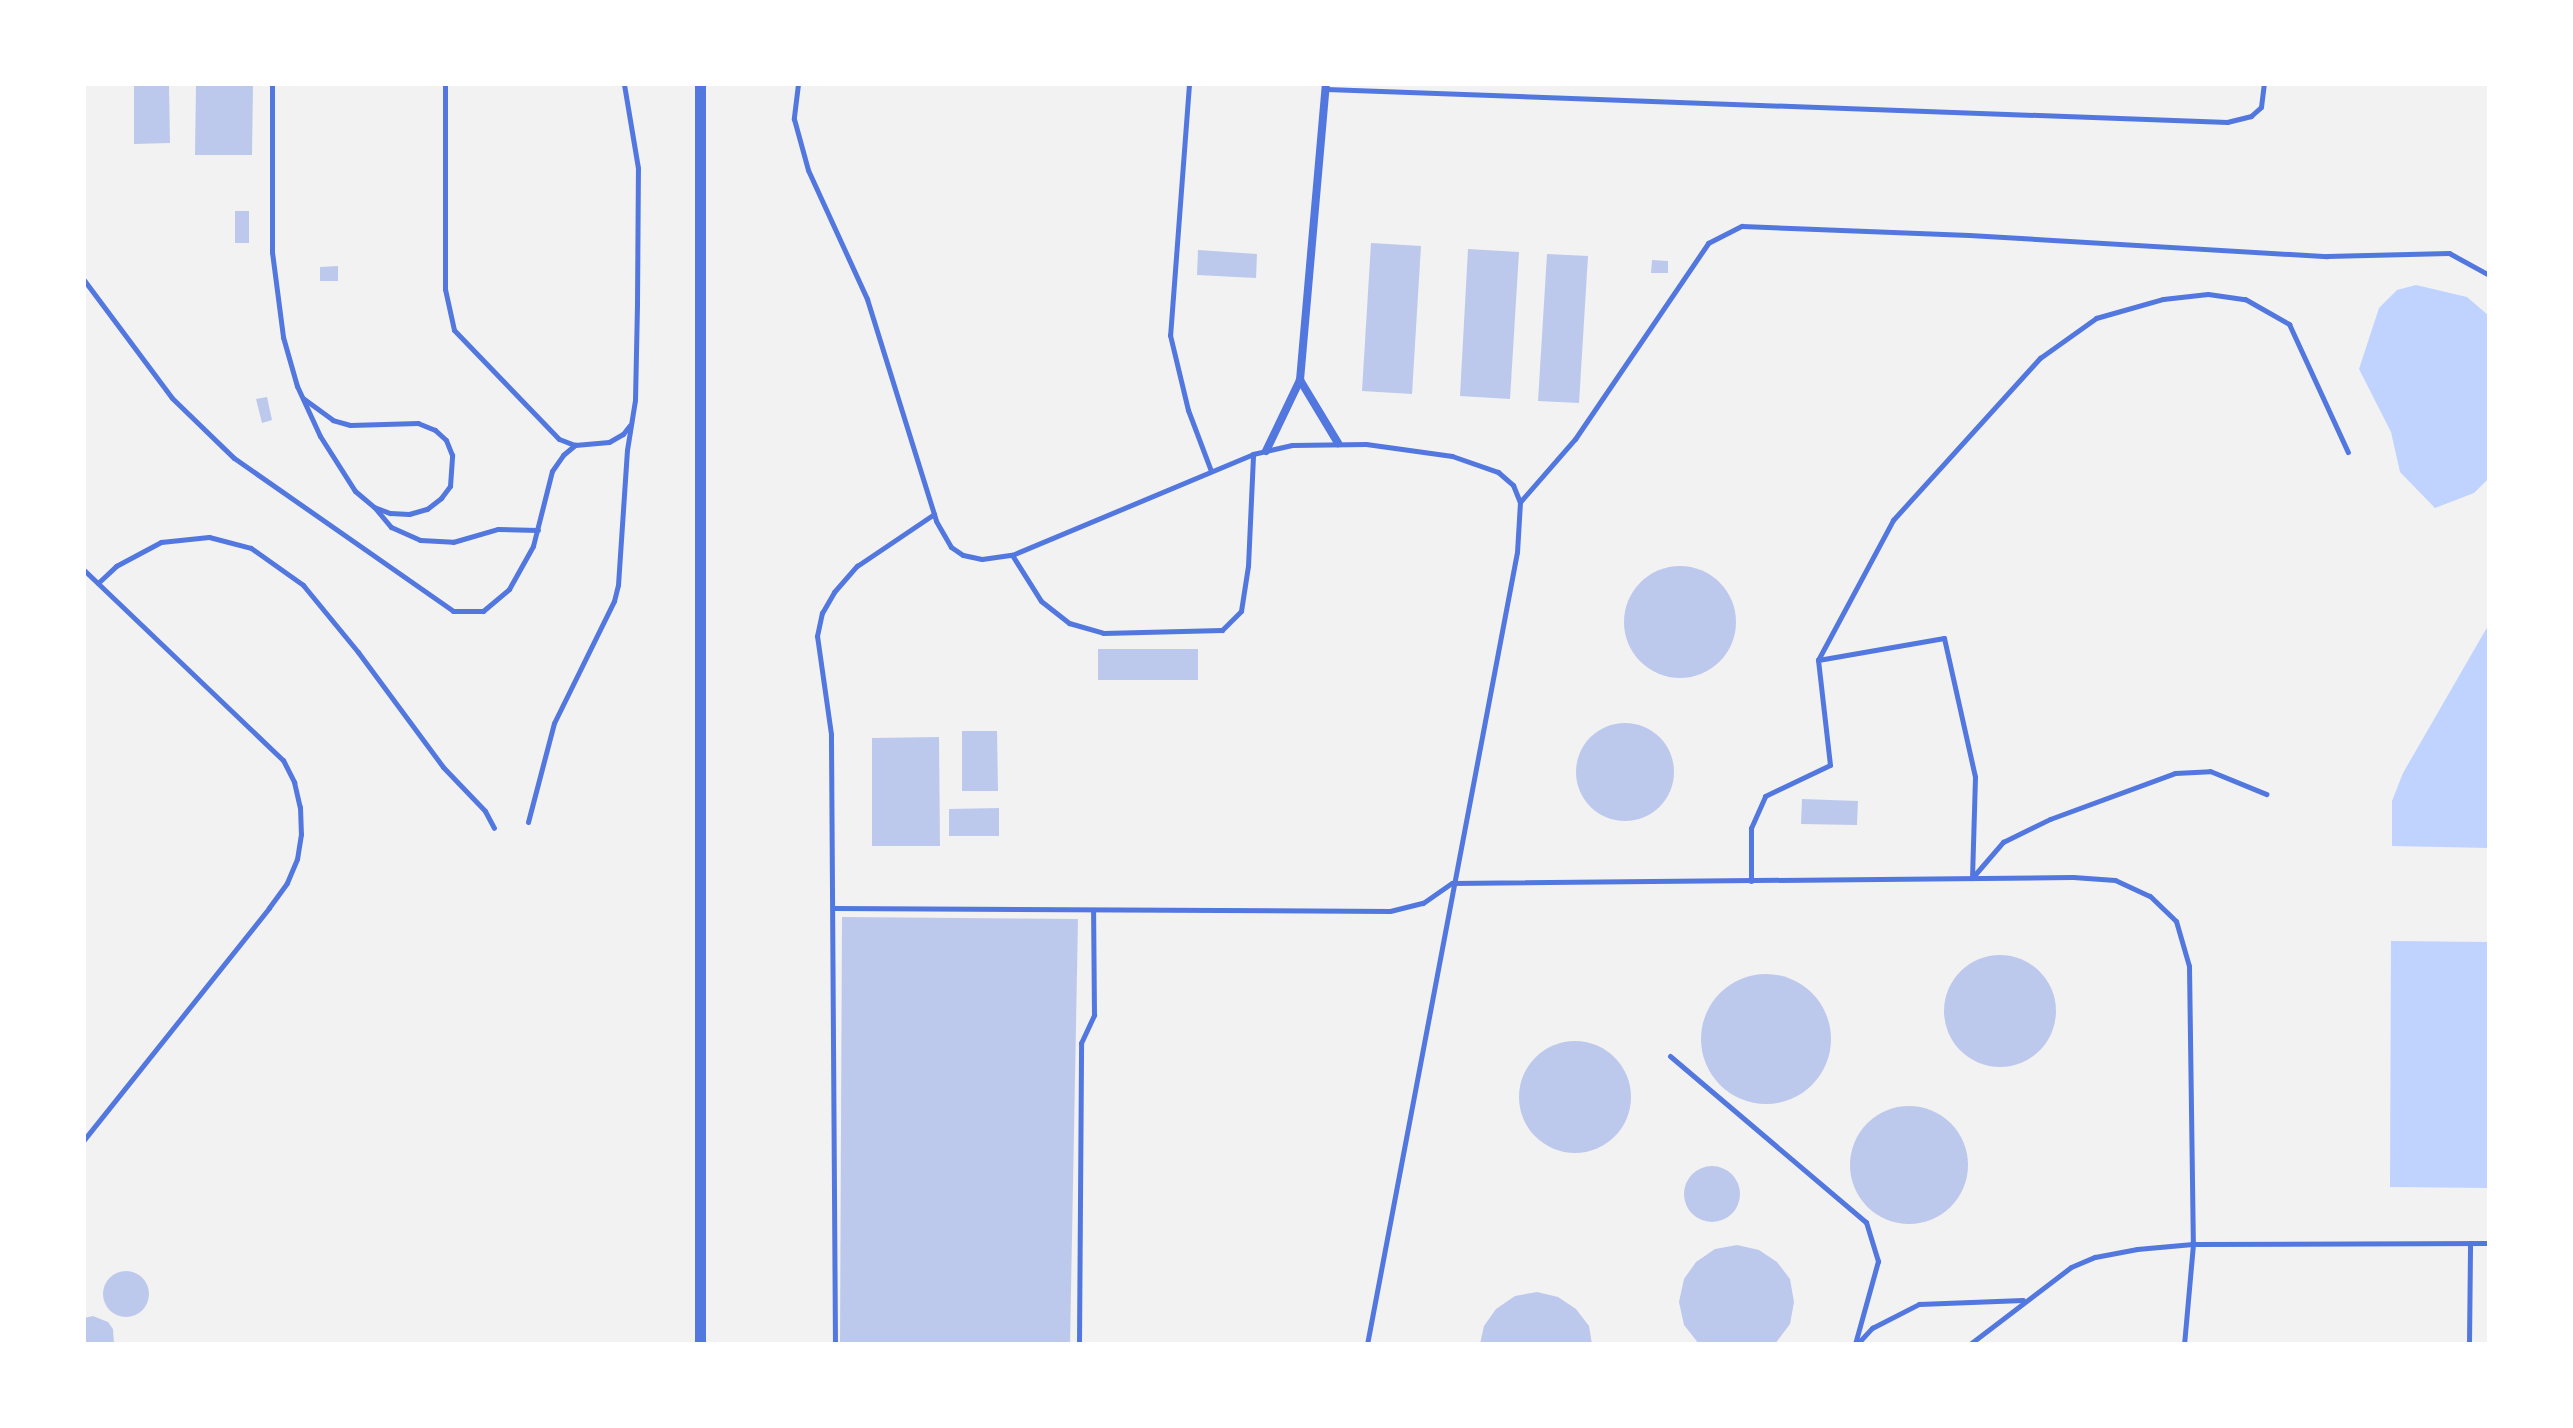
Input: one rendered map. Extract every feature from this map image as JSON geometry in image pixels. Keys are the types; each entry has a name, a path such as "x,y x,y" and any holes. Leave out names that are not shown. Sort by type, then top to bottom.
{"street":[{"path":"700,84 700,1344"},
{"path":"1266,451 1300,380 1326,86"},
{"path":"1300,380 1338,443"}],"lane":[{"path":"272,84 272,252 283,337 303,398 320,436 355,491 391,527 420,540 453,542 498,529 538,530"},
{"path":"445,84 445,289 454,330 547,429 575,445"},
{"path":"528,822 554,723 614,601 633,421 638,168 624,84"},
{"path":"798,84 794,119 800,145 867,299 941,532 963,555 982,559 1012,555 1253,454 1292,445 1366,444 1478,463 1498,472 1513,485 1520,502 1517,552 1367,1344"},
{"path":"1189,84 1170,335 1188,410 1211,471"},
{"path":"1326,86 2227,122 2251,116 2261,107 2264,84"},
{"path":"1520,502 1575,439 1708,243 1742,226 1954,234 2327,256 2449,253 2489,275"},
{"path":"84,280 172,398 234,458 453,611 468,614 494,605 521,570 538,530 552,471 563,455 575,445 609,442 623,434 633,421"},
{"path":"1751,881 1751,828 1765,796 1830,765 1818,660 1893,520 2040,358 2096,318 2163,299 2193,295 2245,299 2289,324 2348,452"},
{"path":"303,398 333,420 350,425 418,423 446,440 452,455 452,470 450,486 441,498 427,509 409,514 390,513 374,507"},
{"path":"1012,555 1041,601 1069,623 1103,633 1222,630 1241,611 1248,566 1253,454"},
{"path":"835,1344 831,734 817,636 822,613 834,592 857,566 934,514"},
{"path":"98,583 116,566 161,542 209,537 251,548 303,585 358,652 443,767 485,811 494,828"},
{"path":"84,570 283,760 294,782 301,834 297,859 287,883 84,1140"},
{"path":"1818,660 1944,638 1975,777 1972,878"},
{"path":"1972,878 2003,842 2050,819 2175,773 2210,771 2266,794"},
{"path":"834,908 1390,911 1423,903 1452,883 1972,878 2115,880 2150,896 2176,921 2185,944 2191,996 2193,1244 2184,1344"},
{"path":"1079,1344 1081,1043 1094,1015 1093,910"},
{"path":"1670,1056 1866,1222 1878,1261 1856,1344"},
{"path":"2469,1344 2470,1243"},
{"path":"1970,1344 2071,1267 2095,1257 2193,1244 2489,1243"},
{"path":"1856,1344 1872,1328 1919,1304 2025,1300"}],"water":[{"path":"2416,285 2467,297 2489,316 2489,478 2474,493 2435,508 2400,472 2391,432 2359,369 2379,308 2397,290"},
{"path":"2489,624 2489,848 2392,846 2392,801 2403,773"},
{"path":"2391,941 2489,942 2489,1188 2390,1187"}],"building":[{"path":"134,84 169,84 170,143 134,144"},
{"path":"196,84 253,84 252,155 195,155"},
{"path":"235,211 249,211 249,243 235,243"},
{"path":"1371,243 1421,246 1412,394 1362,391"},
{"path":"1468,249 1519,252 1510,399 1460,396"},
{"path":"1198,250 1257,254 1256,278 1197,275"},
{"path":"1547,254 1588,256 1579,403 1538,401"},
{"path":"1652,260 1668,261 1668,273 1651,273"},
{"path":"338,266 338,281 320,281 320,267"},
{"path":"267,397 272,420 262,423 256,399"},
{"path":"1680,566 1702,570 1720,582 1732,600 1736,622 1732,644 1720,662 1702,674 1680,678 1658,674 1640,662 1628,644 1624,622 1628,600 1640,582 1658,570"},
{"path":"1098,649 1198,649 1198,680 1098,680"},
{"path":"1625,723 1644,727 1660,737 1670,753 1674,772 1670,791 1660,807 1644,817 1625,821 1606,817 1590,807 1580,791 1576,772 1580,753 1590,737 1606,727"},
{"path":"962,731 997,731 998,791 962,791"},
{"path":"939,737 940,846 872,846 872,738"},
{"path":"1802,799 1858,801 1857,825 1801,824"},
{"path":"999,808 999,836 949,836 949,809"},
{"path":"842,917 1078,919 1070,1344 840,1344"},
{"path":"2000,955 2022,959 2040,971 2052,989 2056,1011 2052,1033 2040,1051 2022,1063 2000,1067 1978,1063 1960,1051 1948,1033 1944,1011 1948,989 1960,971 1978,959"},
{"path":"1766,974 1791,979 1812,993 1826,1014 1831,1039 1826,1064 1812,1085 1791,1099 1766,1104 1741,1099 1720,1085 1706,1064 1701,1039 1706,1014 1720,993 1741,979"},
{"path":"1575,1041 1597,1045 1615,1057 1627,1075 1631,1097 1627,1119 1615,1137 1597,1149 1575,1153 1553,1149 1535,1137 1523,1119 1519,1097 1523,1075 1535,1057 1553,1045"},
{"path":"1909,1106 1932,1110 1951,1123 1964,1142 1968,1165 1964,1188 1951,1207 1932,1220 1909,1224 1886,1220 1867,1207 1854,1188 1850,1165 1854,1142 1867,1123 1886,1110"},
{"path":"1712,1166 1732,1174 1740,1194 1732,1214 1712,1222 1692,1214 1684,1194 1692,1174"},
{"path":"1737,1245 1759,1250 1777,1262 1790,1279 1794,1302 1790,1324 1775,1344 1699,1344 1684,1325 1679,1302 1684,1279 1696,1262 1715,1249"},
{"path":"126,1271 142,1278 149,1294 142,1310 126,1317 110,1310 103,1294 110,1278"},
{"path":"1537,1292 1558,1297 1576,1309 1589,1326 1592,1344 1480,1344 1484,1326 1496,1309 1515,1296"},
{"path":"93,1316 108,1322 113,1329 114,1344 84,1344 84,1318"}]}
